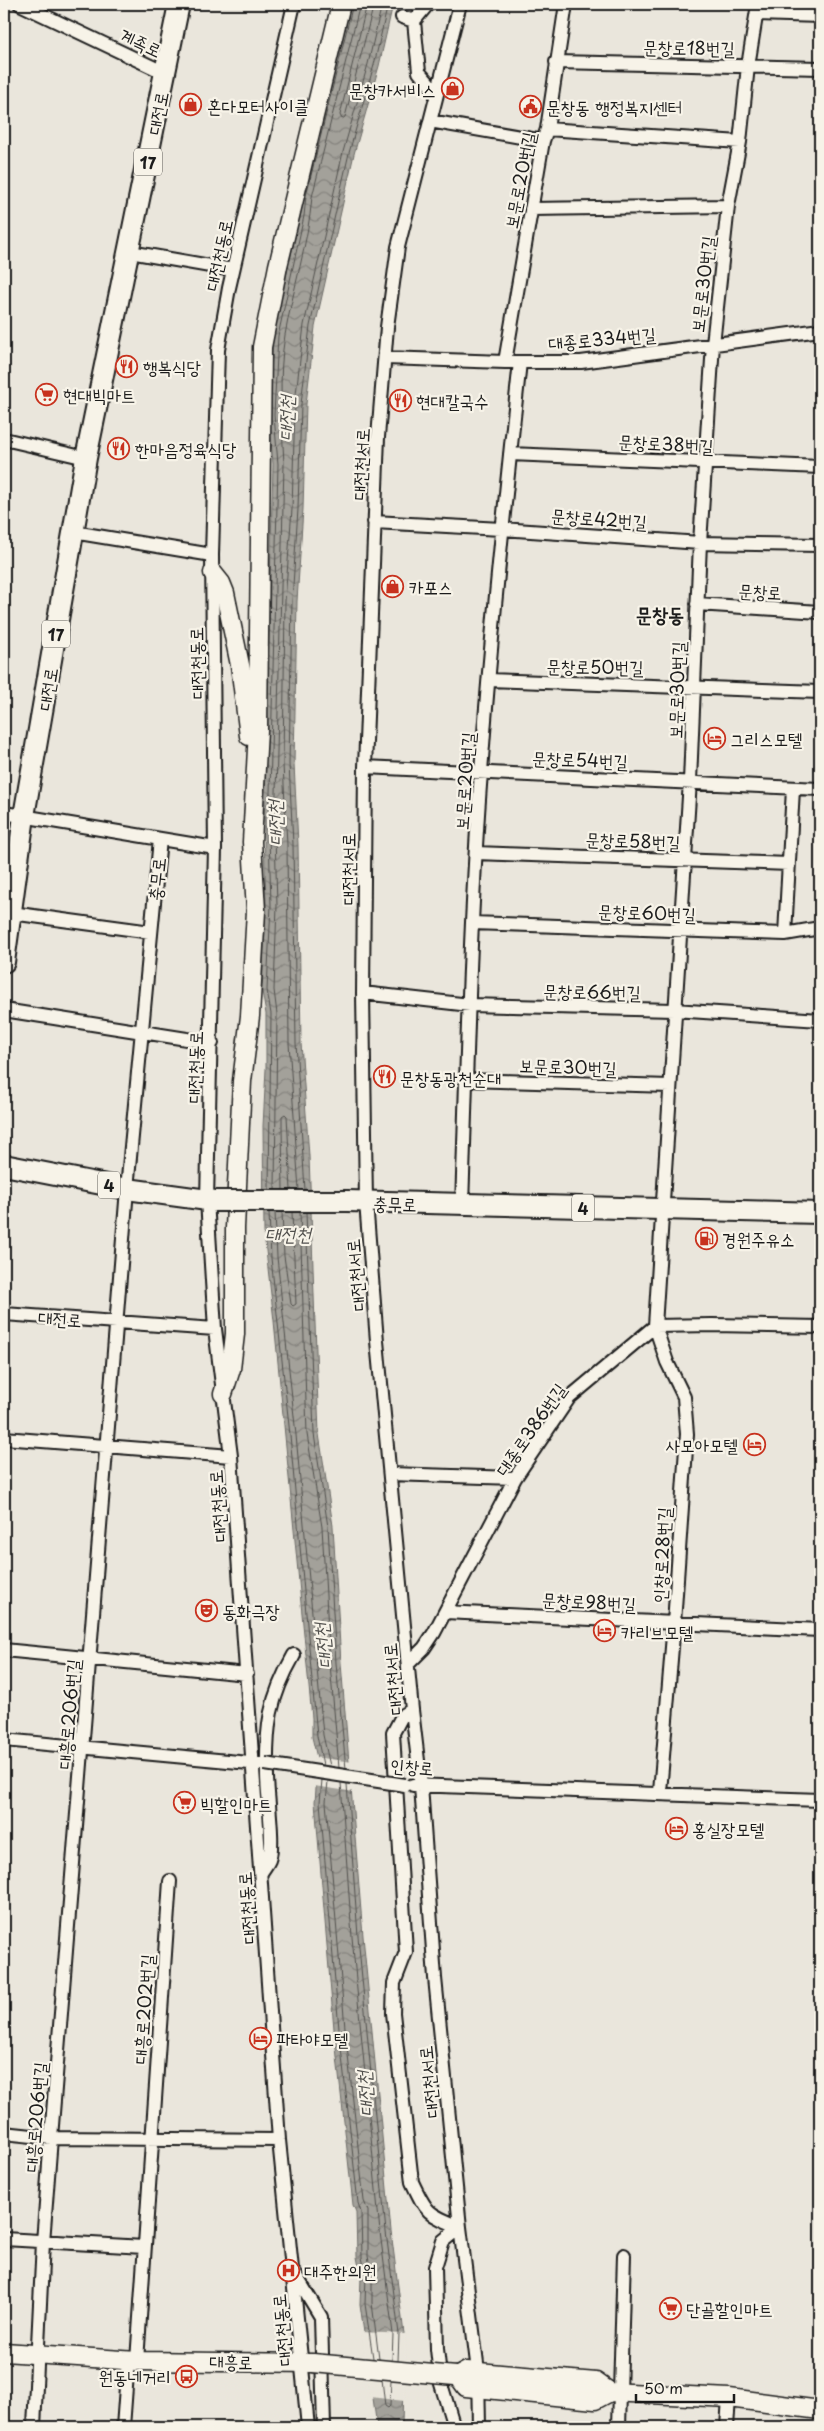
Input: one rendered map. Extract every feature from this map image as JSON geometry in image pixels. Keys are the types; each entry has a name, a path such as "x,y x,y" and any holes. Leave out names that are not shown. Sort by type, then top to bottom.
{"main road":[{"name":"대전로","path":"4,962 7,913 86,458 130,252 179,4"},
{"path":"223,1394 231,1369 235,1334 235,1228 242,1081 251,1008 256,911 252,842 257,786 262,347 278,266 341,4"},
{"path":"213,573 221,583 225,593 240,665 257,786"},
{"name":"충무로","path":"4,1165 127,1189 211,1200 820,1213"},
{"name":"대흥로","path":"4,2352 132,2360 308,2363 456,2376 467,2371 478,2371 596,2382 614,2392"},
{"name":"대흥로","path":"456,2376 466,2387 594,2400 614,2392 729,2398 820,2410"}],"street":[{"name":"계족로","path":"20,4 166,73"},
{"name":"대전천동로","path":"294,4 233,270 218,350 212,555 215,848 211,1200 215,1329 231,1456 247,1674 259,1764 261,1873 279,2140 293,2271 308,2363 308,2427"},
{"path":"428,4 408,19 420,72 437,93"},
{"name":"대전천서로","path":"460,4 398,247 378,437 365,767 364,993 357,1202 390,1474 421,1786 428,1892 460,2227 478,2371 479,2427"},
{"name":"보문로20번길","path":"505,362 566,4"},
{"path":"757,9 820,16"},
{"name":"보문로30번길","path":"663,1211 674,1010 690,781 700,543 713,344 728,206 740,142 748,66 757,9"},
{"name":"문창로18번길","path":"556,62 820,68"},
{"path":"430,121 545,135 740,142"},
{"path":"531,209 728,206"},
{"path":"130,252 233,270"},
{"name":"대종로334번길","path":"385,358 505,362 581,362 820,330"},
{"name":"보문로20번길","path":"462,1205 472,923 481,772 501,528 520,362"},
{"path":"4,439 86,458"},
{"name":"문창로38번길","path":"510,454 820,467"},
{"name":"문창로42번길","path":"374,522 501,528 700,543 820,545"},
{"path":"73,532 212,555"},
{"name":"문창로","path":"697,604 820,612"},
{"name":"문창로50번길","path":"490,680 820,692"},
{"name":"문창로54번길","path":"365,767 690,781 820,789"},
{"path":"785,934 792,788"},
{"path":"4,813 215,848"},
{"name":"충무로","path":"127,1189 160,839"},
{"name":"문창로58번길","path":"476,853 789,864"},
{"path":"7,913 150,932"},
{"name":"문창로60번길","path":"472,923 785,934 820,928"},
{"name":"문창로66번길","path":"364,993 470,1005 674,1010 820,1020"},
{"path":"4,1010 212,1043"},
{"name":"보문로30번길","path":"466,1080 670,1086"},
{"name":"대흥로206번길","path":"34,2427 43,2242 127,1189"},
{"path":"663,1211 655,1326 712,1324 820,1328"},
{"name":"대전로","path":"4,1314 116,1322"},
{"path":"116,1322 215,1329"},
{"name":"대종로386번길","path":"408,1664 424,1648 445,1612 515,1478 569,1398 655,1326"},
{"name":"인창로28번길","path":"655,1326 667,1362 684,1397 687,1434 660,1792"},
{"path":"4,1438 106,1445"},
{"name":"대전천동로","path":"106,1445 231,1456"},
{"path":"390,1474 515,1478"},
{"name":"문창로98번길","path":"445,1612 820,1630"},
{"path":"4,1650 247,1674"},
{"path":"261,1873 269,1859 271,1847 267,1768 270,1710 279,1682 294,1655"},
{"path":"412,1710 402,1716 393,1733 406,1952 394,1983 393,2013 412,2182 423,2204 433,2216 460,2227 443,2241 435,2267 437,2349 441,2384 454,2427"},
{"name":"인창로","path":"4,1740 259,1764 405,1785 660,1792 820,1800"},
{"name":"대흥로202번길","path":"123,2427 144,2247 150,2140 170,1881"},
{"path":"4,2133 51,2138 279,2140"},
{"path":"4,2239 144,2247"},
{"path":"619,2427 614,2392 624,2255"},
{"path":"293,2271 320,2318 324,2427"},
{"path":"727,2427 729,2398"}],"water":[{"name":"대전천","path":"349,4 393,4 379,66 354,154 315,327 306,404 303,509 297,601 294,764 298,844 301,1043 309,1156 319,1434 333,1526 341,1663 363,1936 391,2231 404,2334 402,2427 377,2427 360,2304 361,2277 357,2257 356,2212 353,2205 334,2029 315,1802 318,1762 312,1737 312,1718 264,1233 263,1126 266,1014 262,991 266,905 264,835 273,464 269,416 273,335 300,215 301,195"}],"pier":[{"path":"314,1757 353,1762 355,1792 314,1786 316,1775"},
{"path":"362,2332 406,2334 404,2401 370,2397"}],"place":[{"name":"문창카서비스","path":"452,89"},
{"name":"혼다모터사이클","path":"191,105"},
{"name":"문창동 행정복지센터","path":"530,106"},
{"name":"행복식당","path":"127,366"},
{"name":"현대빅마트","path":"47,394"},
{"name":"현대칼국수","path":"400,400"},
{"name":"한마음정육식당","path":"119,448"},
{"name":"카포스","path":"393,586"},
{"name":"그리스모텔","path":"714,738"},
{"name":"문창동광천순대","path":"384,1077"},
{"name":"경원주유소","path":"706,1238"},
{"name":"사모아모텔","path":"754,1444"},
{"name":"동화극장","path":"206,1610"},
{"name":"카리브모텔","path":"605,1631"},
{"name":"빅할인마트","path":"184,1803"},
{"name":"홍실장모텔","path":"676,1828"},
{"name":"파타야모텔","path":"260,2038"},
{"name":"대주한의원","path":"288,2270"},
{"name":"단골할인마트","path":"670,2308"},
{"name":"원동네거리","path":"187,2376"}],"district":[{"name":"문창동","path":"660,614"}]}
